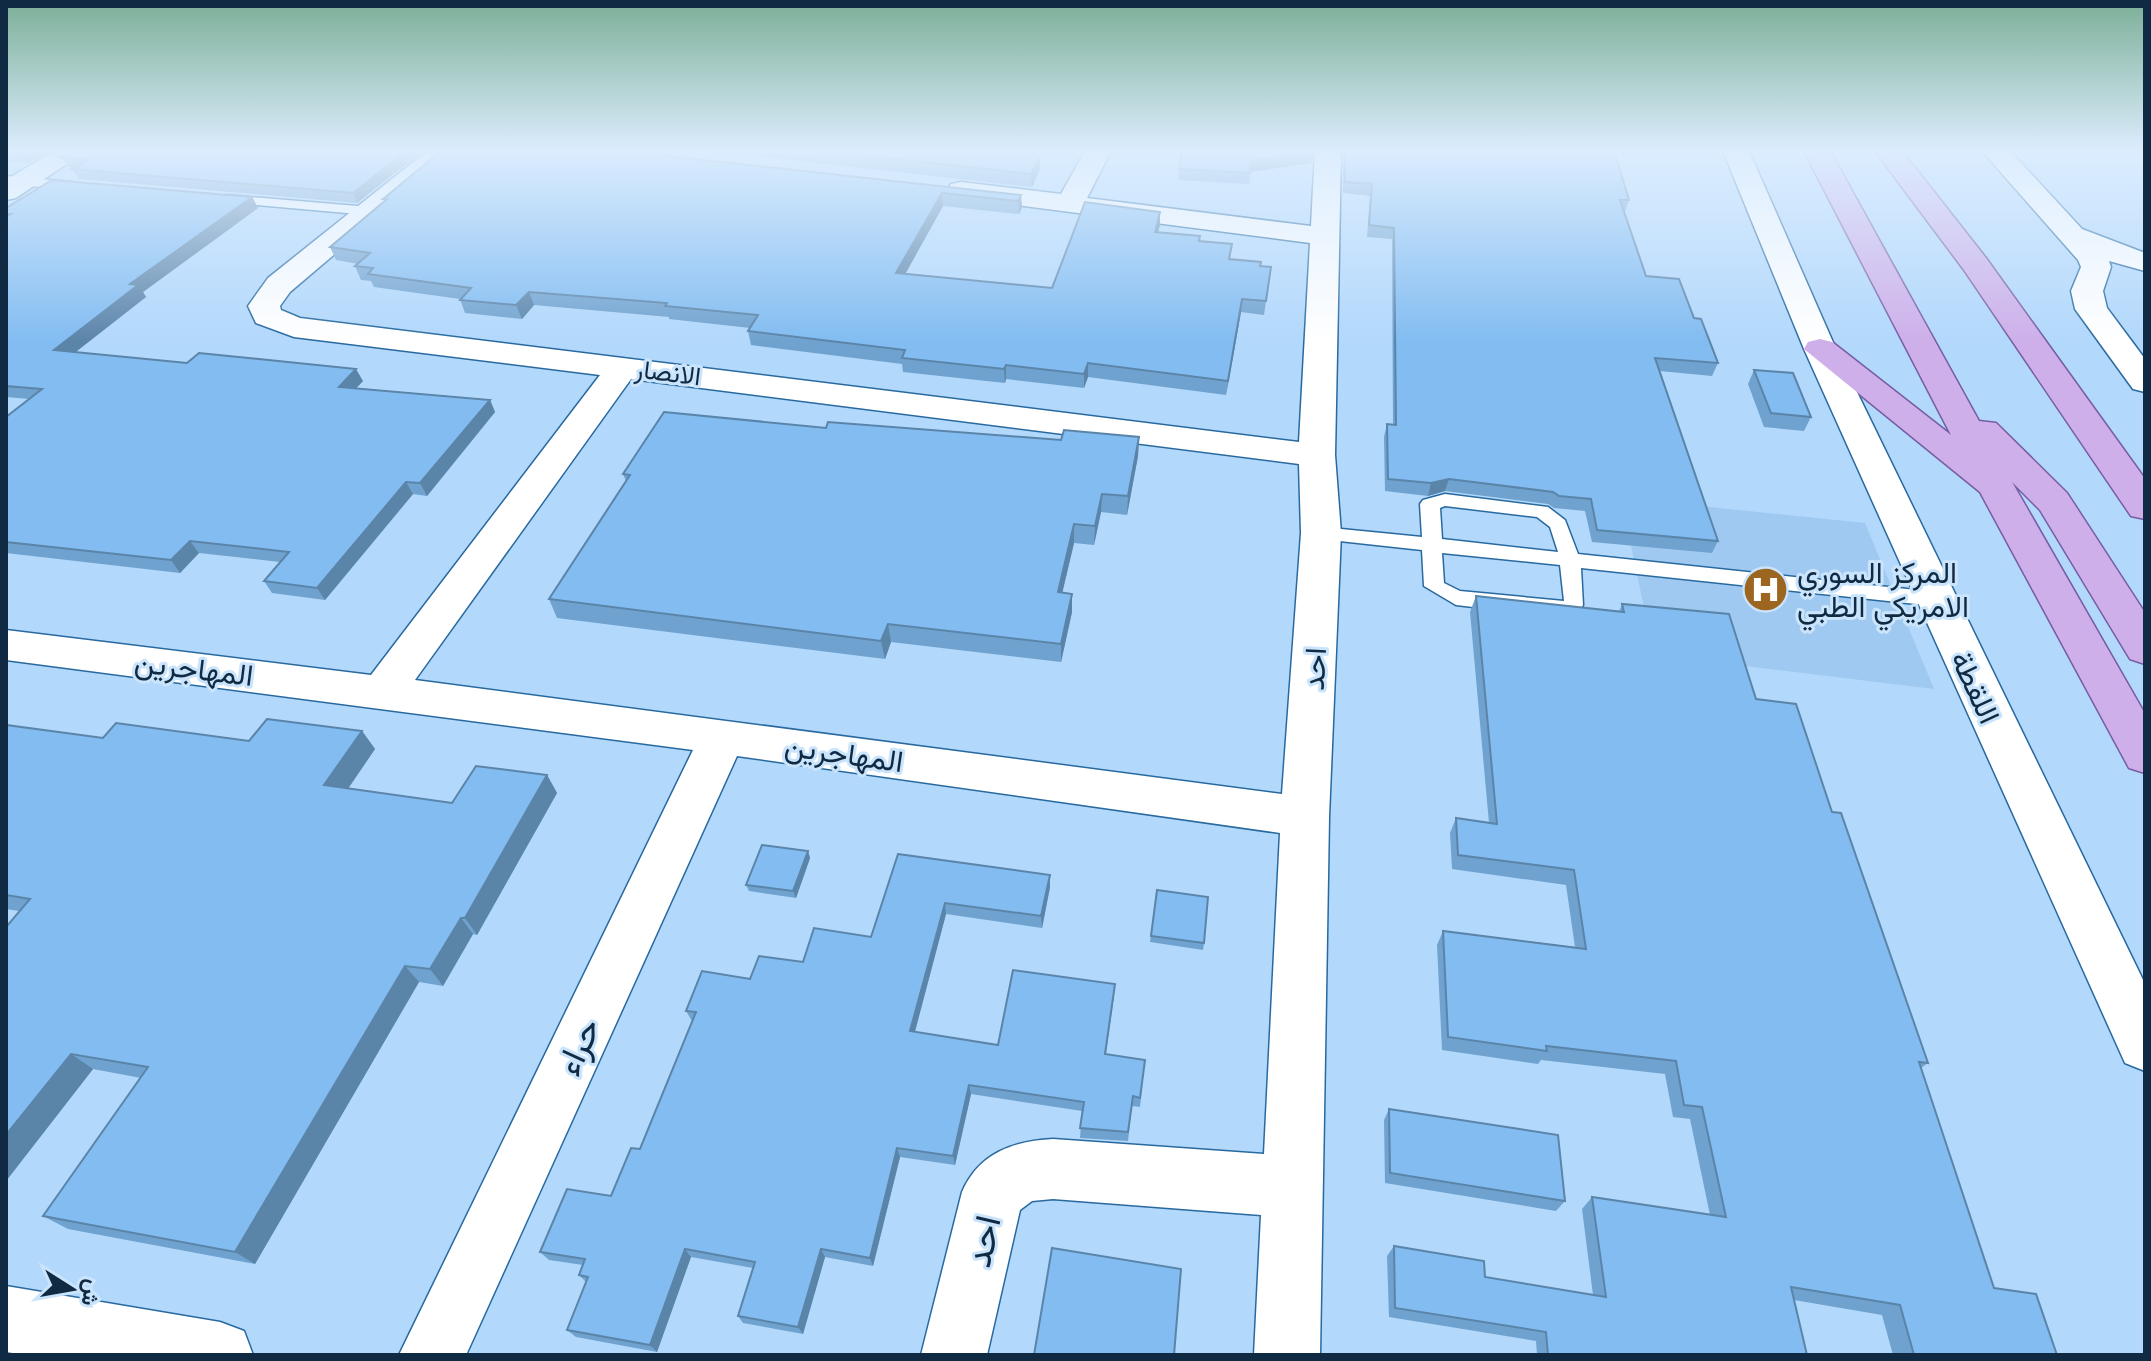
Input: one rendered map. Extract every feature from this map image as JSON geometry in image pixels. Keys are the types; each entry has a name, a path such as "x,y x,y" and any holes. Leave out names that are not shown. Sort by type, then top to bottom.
{"main road":[{"path":"1852,215 2145,755"},
{"path":"1937,215 2145,507"},
{"path":"1820,349 2000,492"},
{"path":"1953,401 2054,502 2145,648"}],"street":[{"name":"الانصار","path":"365,215 269,295 264,306 267,316 294,327 1317,455"},
{"path":"1164,215 1324,236"},
{"name":"احد","path":"1287,1355 1305,817 1321,533 1317,455 1325,215"},
{"name":"اللقطة","path":"1763,215 1820,349 1935,599 2145,1044"},
{"path":"2053,215 2096,267 2089,283 2091,309 2145,382"},
{"path":"2072,235 2109,252 2145,262"},
{"path":"2089,283 2145,269"},
{"path":"383,691 624,366"},
{"name":"المهاجرين","path":"6,645 723,736 1305,817"},
{"name":"حراء","path":"432,1355 723,736"},
{"name":"احد","path":"954,1355 993,1192 1022,1171 1053,1169 1292,1187"},
{"path":"6,1319 220,1355"}],"lane":[{"path":"1445,500 1550,514 1560,523 1567,560 1575,600 1569,609 1448,596 1434,586 1430,504 1445,500"},
{"path":"1321,533 1935,599"}],"shaded area":[{"name":"المركز السوري الامريكي الطبي","path":"1621,498 1865,523 1934,689 1654,655"}],"building":[{"path":"10,215 227,215 130,284 138,285 54,350 187,363 199,353 356,369 339,387 490,400 420,483 406,482 317,588 264,581 289,552 190,541 171,560 6,542 6,417 42,389 6,386 6,217"},
{"path":"369,215 930,215 896,273 1052,288 1080,215 1159,215 1155,232 1200,236 1199,241 1232,244 1229,259 1261,262 1260,266 1271,267 1266,301 1242,299 1228,381 1088,363 1084,374 902,358 905,350 748,331 758,315 665,306 667,303 529,292 516,305 460,300 471,288 368,274 373,268 355,266 370,253 330,247"},
{"path":"1370,215 1625,215 1646,276 1679,279 1694,318 1701,319 1718,363 1655,358 1718,541 1597,530 1591,499 1449,479 1431,483 1388,479 1387,424 1396,425 1394,228 1369,225"},
{"path":"1754,370 1793,373 1811,417 1771,413"},
{"path":"664,412 826,428 828,422 1061,440 1064,430 1139,437 1128,496 1102,494 1095,526 1074,524 1058,592 1072,594 1061,644 888,624 881,641 549,599 630,475 623,474"},
{"path":"1476,596 1624,612 1622,604 1729,614 1756,699 1796,704 1832,812 1841,813 1928,1063 1919,1062 1994,1288 2036,1294 2057,1355 1914,1355 1900,1305 1791,1287 1807,1355 1548,1355 1546,1332 1395,1308 1394,1246 1484,1261 1485,1277 1606,1297 1592,1197 1726,1217 1702,1107 1684,1105 1676,1061 1546,1046 1547,1051 1448,1037 1443,931 1586,949 1574,870 1458,855 1456,818 1497,824"},
{"path":"267,719 362,731 324,785 452,803 476,766 547,775 465,918 461,918 430,969 405,966 235,1252 43,1216 148,1067 71,1054 6,1135 6,927 30,899 6,895 6,725 103,738 116,723 249,741"},
{"path":"762,845 808,851 793,891 746,885"},
{"path":"898,854 1050,875 1041,916 945,903 910,1031 998,1045 1013,970 1115,984 1105,1054 1145,1060 1140,1098 1133,1096 1128,1132 1080,1128 1084,1102 969,1085 953,1156 897,1148 870,1258 821,1249 798,1327 738,1316 755,1262 685,1249 650,1345 567,1330 588,1277 579,1275 585,1259 540,1252 567,1189 611,1196 631,1148 640,1149 696,1012 686,1011 702,971 750,979 759,956 803,962 814,928 871,937"},
{"path":"1157,890 1208,897 1204,943 1151,936"},
{"path":"1389,1109 1558,1135 1565,1201 1390,1173"},
{"path":"1052,1248 1181,1269 1174,1355 1034,1355"}],"place":[{"name":"المركز السوري الامريكي الطبي","path":"1766,589"}]}
